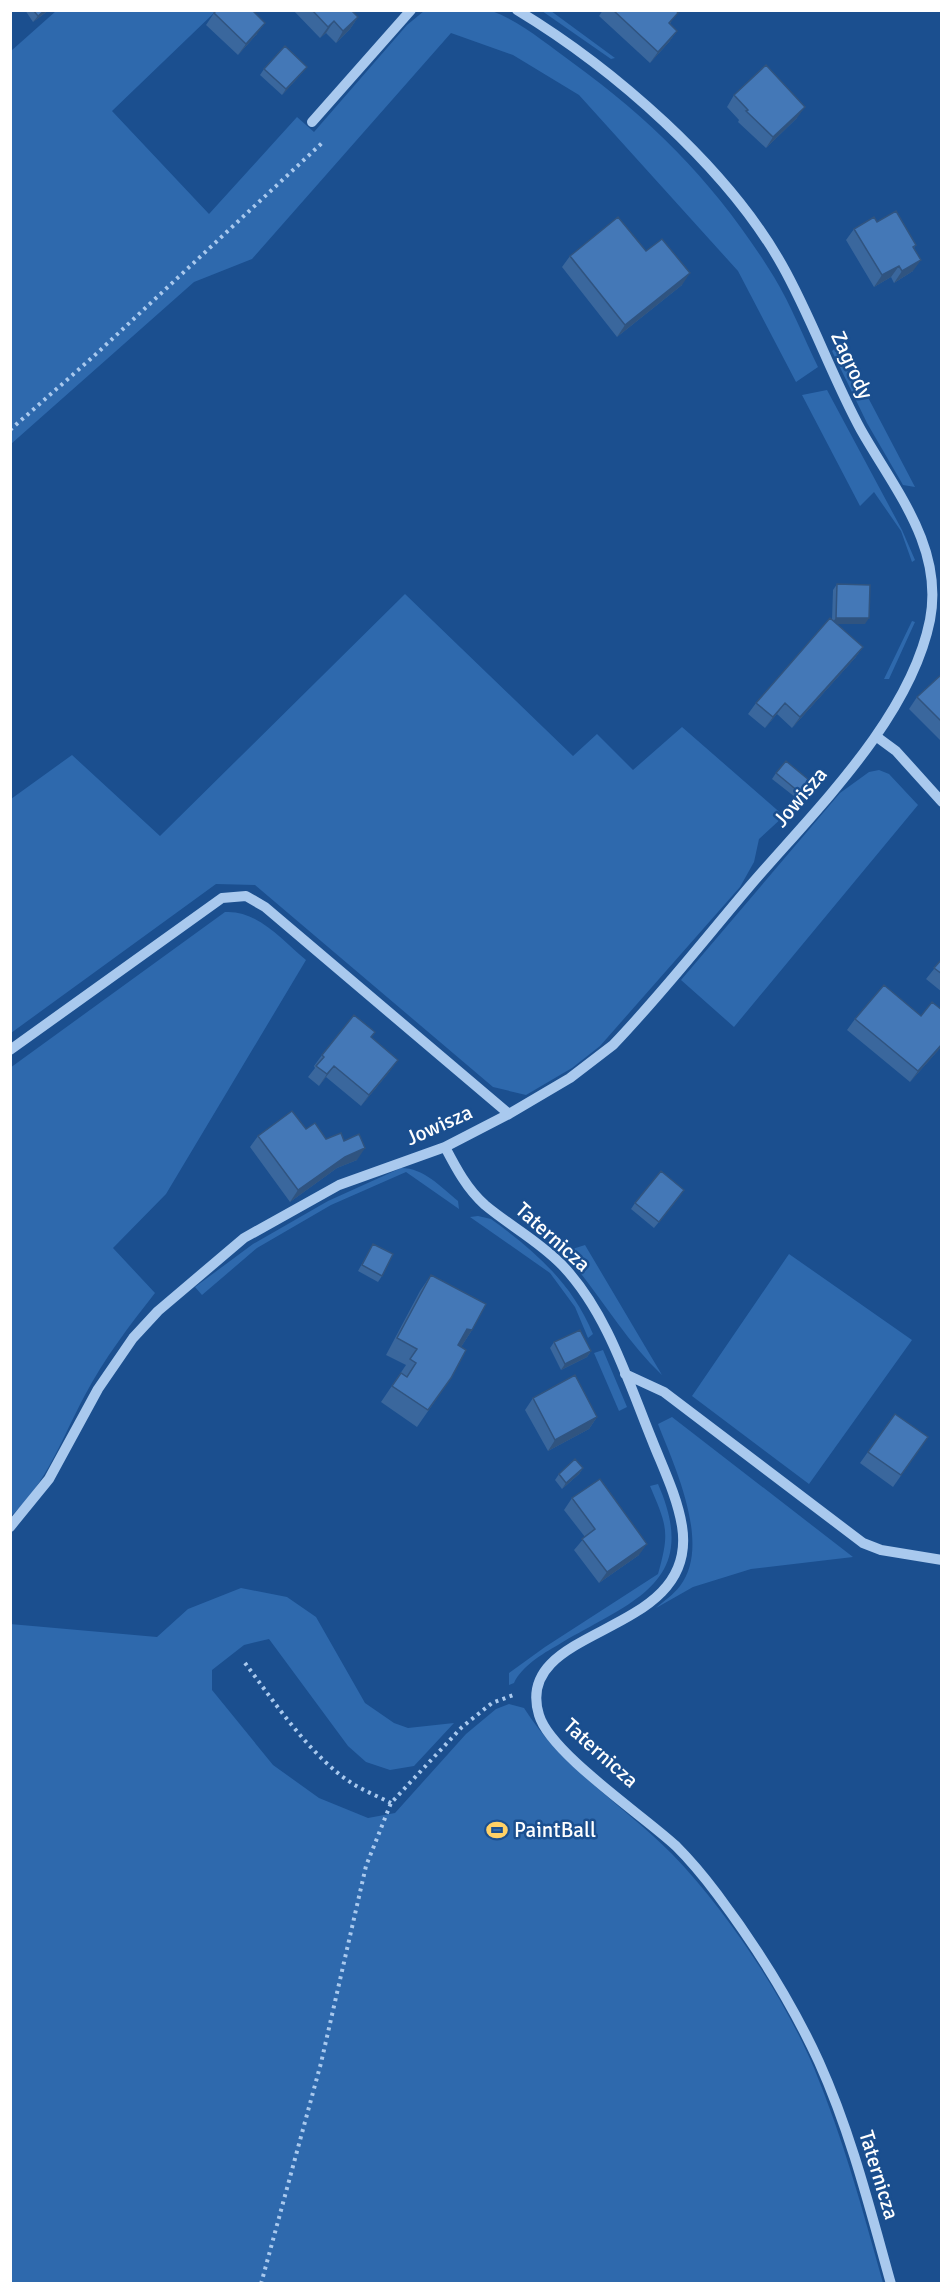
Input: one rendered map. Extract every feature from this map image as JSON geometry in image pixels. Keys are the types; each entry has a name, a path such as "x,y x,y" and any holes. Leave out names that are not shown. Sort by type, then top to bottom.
{"street":[{"path":"312,122 411,10"},
{"name":"Zagrody","path":"517,10 597,64 677,134 722,183 764,237 792,284 859,426 925,544 932,570 930,620 909,679 877,736"},
{"path":"877,736 896,751 942,802"},
{"name":"Jowisza","path":"10,1527 49,1479 98,1389 116,1362 158,1311 244,1238 339,1185 445,1147 509,1114 592,1063 630,1028 877,736"},
{"path":"10,1050 222,898 246,896 264,907 509,1114"},
{"name":"Taternicza","path":"445,1147 469,1188 485,1205 545,1249 579,1284 593,1306 626,1374 675,1500 684,1543 676,1575 657,1599 575,1645 559,1657 540,1679 537,1704 544,1728 570,1755 678,1848 717,1893 774,1978 820,2063 837,2107 861,2178 891,2283"},
{"path":"626,1374 664,1392 863,1543 881,1550 942,1560"}],"path":[{"path":"10,430 207,253 325,140"},
{"path":"245,1663 283,1713 330,1765 354,1784 391,1803"},
{"path":"261,2283 321,2063 366,1866 391,1803 462,1727 492,1702 509,1695 537,1692"}],"shaded area":[{"path":"477,9 492,11 503,16 544,42 632,109 709,186 774,277 818,367 796,382 738,271 579,95 513,55 451,33 252,259 194,282 11,444 11,51 56,11 216,11 112,111 209,214 297,117 314,132 407,25 424,11"},
{"path":"542,11 551,11 615,58 611,59"},
{"path":"840,344 915,487 903,485 867,423 832,351"},
{"path":"827,390 902,530 915,560 912,562 901,531 874,492 860,506 802,395"},
{"path":"405,594 573,756 597,734 633,770 682,727 784,816 759,839 754,862 740,887 600,1046 572,1068 526,1095 493,1087 255,885 216,884 11,1033 11,799 72,755 160,836"},
{"path":"912,621 915,622 889,679 884,679"},
{"path":"879,770 889,774 918,805 734,1027 681,980 840,793 869,772"},
{"path":"225,912 237,913 259,921 279,935 306,960 166,1194 113,1248 155,1293 126,1330 100,1369 44,1475 23,1504 11,1516 10,1068"},
{"path":"401,1168 417,1171 432,1179 458,1201 459,1209 406,1172 331,1205 257,1248 202,1295 195,1287 253,1244 328,1201"},
{"path":"470,1217 491,1219 523,1243 551,1269 574,1299 593,1334 588,1338 575,1307 550,1273"},
{"path":"585,1245 662,1375 635,1346 563,1252"},
{"path":"789,1254 912,1340 809,1484 692,1396"},
{"path":"603,1350 627,1407 619,1411 594,1353"},
{"path":"672,1417 853,1557 751,1569 693,1587 656,1608 680,1586 689,1569 692,1549 687,1505 658,1424"},
{"path":"658,1484 669,1518 671,1545 665,1567 652,1586 611,1615 539,1656 522,1671 514,1683 509,1685 509,1673 658,1574 664,1548 665,1529 650,1486"},
{"path":"241,1588 287,1597 316,1617 365,1703 394,1723 408,1728 454,1723 414,1766 390,1770 366,1762 348,1746 269,1639 244,1645 212,1670 212,1690 273,1765 319,1798 368,1818 395,1813 466,1734 496,1709 509,1704 524,1708 539,1729 574,1767 672,1854 713,1901 752,1955 801,2040 814,2068 843,2148 883,2283 11,2283 10,1624 157,1637 188,1609"}],"building":[{"path":"33,10 45,10 38,16"},
{"path":"217,10 252,10 265,23 246,44 214,13"},
{"path":"312,10 351,10 358,17 343,31 334,21 328,27"},
{"path":"613,10 676,10 678,13 669,23 677,31 658,52"},
{"path":"285,46 307,67 286,89 264,69"},
{"path":"766,65 805,107 773,137 746,111 748,110 734,95"},
{"path":"896,211 916,245 913,247 921,260 902,271 899,266 882,275 854,229 874,217 877,222"},
{"path":"618,217 646,251 662,239 690,273 625,325 570,256"},
{"path":"837,584 870,585 869,618 836,618"},
{"path":"830,618 863,647 800,717 785,703 773,717 756,703"},
{"path":"942,674 942,722 917,697"},
{"path":"786,761 809,780 799,792 776,773"},
{"path":"942,959 942,974 934,968"},
{"path":"884,985 921,1016 932,1002 942,1010 942,1044 918,1071 855,1019"},
{"path":"354,1015 375,1032 371,1037 398,1060 369,1095 334,1066 327,1074 316,1066"},
{"path":"292,1111 306,1129 315,1123 326,1139 341,1133 344,1141 359,1134 365,1148 345,1157 298,1190 258,1136"},
{"path":"661,1171 684,1190 659,1222 635,1203"},
{"path":"373,1244 393,1254 382,1276 362,1265"},
{"path":"431,1275 486,1304 472,1330 467,1329 458,1345 466,1350 451,1378 428,1410 392,1386 401,1373 407,1377 416,1363 410,1359 417,1349 397,1338"},
{"path":"580,1330 591,1351 565,1364 554,1342"},
{"path":"575,1375 597,1417 555,1440 533,1398"},
{"path":"895,1414 928,1437 901,1475 868,1452"},
{"path":"575,1459 583,1468 566,1483 559,1474"},
{"path":"600,1479 647,1544 607,1572 582,1539 595,1529 572,1498"}],"place":[{"name":"PaintBall","path":"497,1830"}]}
